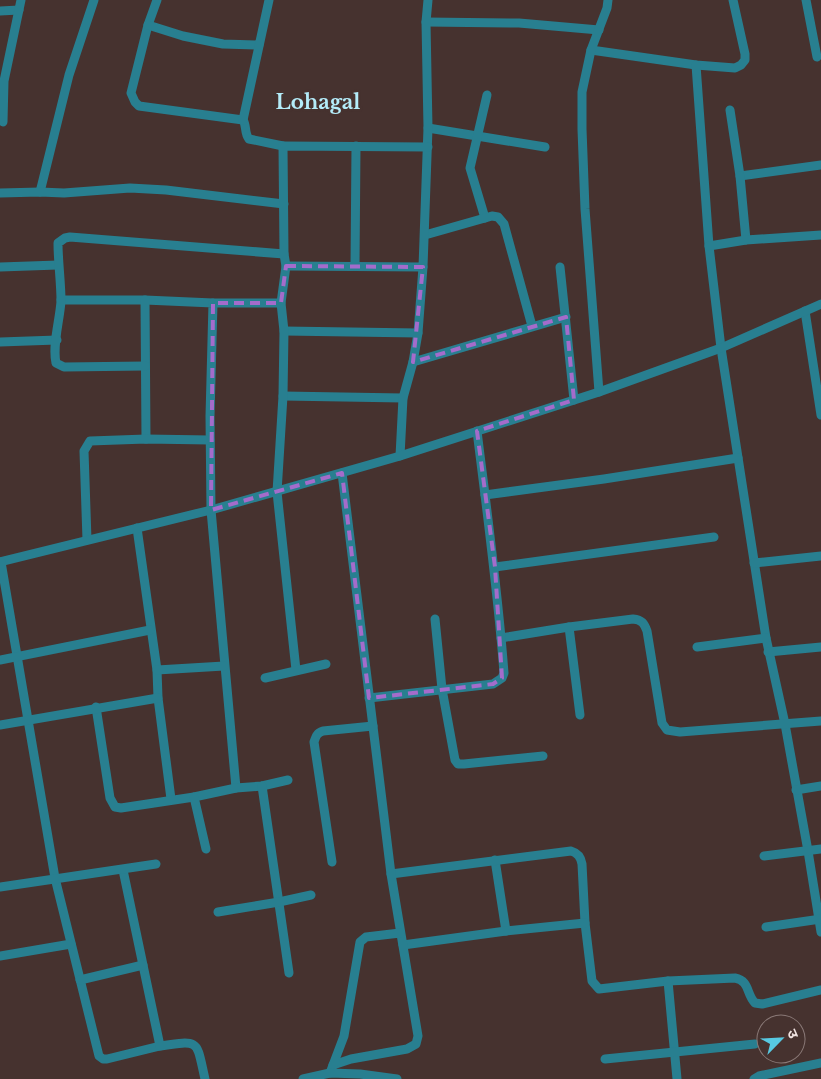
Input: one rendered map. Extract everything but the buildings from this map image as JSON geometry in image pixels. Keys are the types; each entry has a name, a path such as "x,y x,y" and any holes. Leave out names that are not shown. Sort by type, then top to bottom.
{"street":[{"path":"3,122 2,81 21,0"},
{"path":"40,192 69,74 94,0"},
{"path":"157,0 148,25 131,93 134,102 139,106 243,120"},
{"path":"269,0 243,120 245,132 249,139 283,146 428,147"},
{"path":"400,456 402,398 413,362 418,333 424,267 428,147 426,22 428,0"},
{"path":"600,392 585,208 582,92 591,50 607,8 608,0"},
{"path":"591,50 696,65 735,68 742,64 746,54 733,0"},
{"path":"806,0 817,57"},
{"path":"0,11 19,10"},
{"path":"426,22 519,23 598,30"},
{"path":"148,25 183,36 223,44 259,45"},
{"path":"696,65 709,246 720,348 768,652 785,724 821,932"},
{"path":"484,218 470,168 487,95"},
{"path":"730,110 740,176 746,240"},
{"path":"428,128 545,147"},
{"path":"283,146 284,254 286,266 281,303 284,331 283,396 277,492 296,670"},
{"path":"355,266 356,146"},
{"path":"740,176 821,165"},
{"path":"0,193 64,193 130,188 166,190 284,204"},
{"path":"425,235 492,216 498,217 504,224 532,326"},
{"path":"709,246 746,240 821,235"},
{"path":"145,366 64,368 59,365 55,359 61,300 58,243 70,237 284,254"},
{"path":"0,267 58,265"},
{"path":"286,266 424,267"},
{"path":"560,267 574,400"},
{"path":"61,300 281,303"},
{"path":"145,300 146,439"},
{"path":"213,302 210,440 211,510 236,788"},
{"path":"205,1079 199,1052 196,1046 187,1042 160,1046 107,1059 100,1056 55,878 0,562 211,510 477,432 600,392 720,348 821,304"},
{"path":"805,311 819,386 821,415"},
{"path":"413,362 566,317"},
{"path":"284,331 418,333"},
{"path":"0,342 56,340"},
{"path":"283,396 402,398"},
{"path":"369,698 493,684 502,678 504,673 495,567 477,432"},
{"path":"88,540 84,451 90,441 146,439 210,440"},
{"path":"485,495 738,458"},
{"path":"303,1079 332,1069 352,1059 407,1049 416,1044 418,1036 391,874 342,473"},
{"path":"137,528 157,670 158,698 171,799"},
{"path":"495,567 714,537"},
{"path":"754,563 821,556"},
{"path":"435,618 442,689 453,754 458,764 544,756"},
{"path":"501,638 569,627 633,619 639,620 644,623 647,631 662,723 667,730 680,732 821,721"},
{"path":"569,627 580,715"},
{"path":"0,660 150,630"},
{"path":"697,647 766,638"},
{"path":"768,652 821,647"},
{"path":"265,678 326,664"},
{"path":"157,670 224,666"},
{"path":"0,725 96,707 158,698"},
{"path":"96,707 110,798 115,807 121,808 194,797 288,780"},
{"path":"332,862 314,742 318,732 373,726"},
{"path":"262,786 289,973"},
{"path":"796,790 821,786"},
{"path":"194,797 206,849"},
{"path":"764,856 821,848"},
{"path":"391,874 495,860 575,852 581,859 582,864 585,923 592,981 599,989 668,981 735,978 742,979 755,1003 762,1004 821,990"},
{"path":"495,860 506,931"},
{"path":"0,887 156,864"},
{"path":"123,870 160,1046"},
{"path":"218,912 311,895"},
{"path":"766,927 820,919"},
{"path":"403,946 506,931 585,923"},
{"path":"332,1069 344,1036 360,942 366,937 400,933"},
{"path":"0,956 71,944"},
{"path":"80,980 143,965"},
{"path":"668,981 677,1079"},
{"path":"605,1059 755,1044"},
{"path":"754,1079 759,1076 821,1063"},
{"path":"332,1069 397,1079"}],"highlighted area":[{"path":"286,266 423,267 413,362 566,317 574,400 477,431 495,567 502,678 493,684 369,698 342,473 211,510 213,303 281,303"}],"district":[{"name":"Lohagal","path":"318,102"}]}
